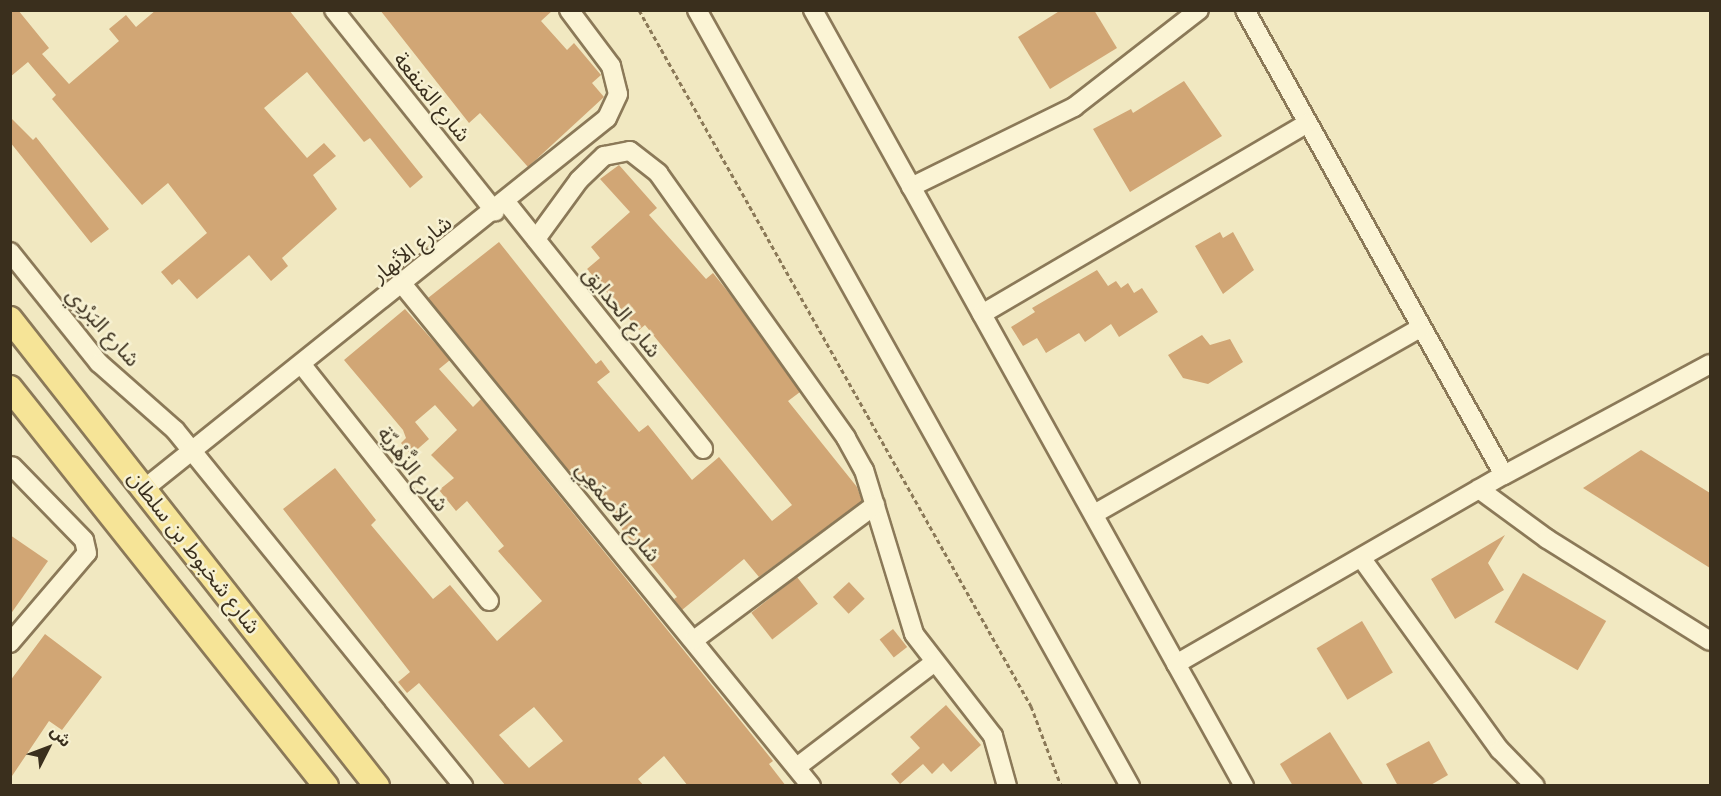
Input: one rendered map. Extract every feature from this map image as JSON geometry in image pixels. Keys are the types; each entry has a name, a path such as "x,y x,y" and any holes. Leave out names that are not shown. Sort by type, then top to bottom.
{"main road":[{"name":"شارع شخبوط بن سلطان","path":"10,319 377,786"},
{"name":"شارع شخبوط بن سلطان","path":"10,388 326,786"}],"street":[{"name":"شارع المَنفعة","path":"334,10 500,207"},
{"name":"شارع الأنهار","path":"144,489 403,285 597,128 614,106 618,94 611,66 568,10"},
{"path":"697,10 1130,786"},
{"path":"813,10 1244,786"},
{"path":"911,187 1074,107 1199,10"},
{"path":"1245,10 1420,328 1504,475"},
{"path":"982,314 1307,123"},
{"path":"536,239 579,180 603,156 630,151 646,161 846,438 875,505 903,608 934,662 987,727 1002,760 1007,786"},
{"name":"شارع الحدايق","path":"500,207 536,239 703,449"},
{"name":"شارع البَرْدِي","path":"10,252 92,355 163,417 193,451 463,786"},
{"name":"شارع الأصمَعِي","path":"403,285 811,786"},
{"path":"1094,514 1420,328"},
{"path":"1176,663 1362,559 1504,475 1710,364"},
{"name":"شارع الزَّهْريّة","path":"302,365 489,601"},
{"path":"10,643 87,553 84,540 12,466"},
{"path":"1479,489 1547,538 1710,641"},
{"path":"694,640 875,505"},
{"path":"1362,559 1500,750 1535,786"},
{"path":"797,767 934,662"}],"path":[{"path":"639,10 1027,698 1061,786"}],"building":[{"path":"10,10 18,10 49,48 42,54 69,84 119,41 109,29 126,15 136,27 156,10 289,10 423,177 410,188 370,138 364,142 307,72 264,108 307,158 324,143 336,156 313,175 337,209 282,258 288,266 271,281 249,255 197,299 179,279 172,285 161,272 207,233 168,183 142,205 52,99 56,95 28,62 10,77"},
{"path":"380,10 553,10 541,21 567,50 574,43 601,75 592,83 604,97 528,167 480,113 469,123"},
{"path":"1061,10 1094,10 1117,48 1050,89 1018,37"},
{"path":"1184,81 1222,136 1130,192 1093,129 1131,109 1133,113"},
{"path":"10,117 33,140 36,137 109,229 91,243 10,142"},
{"path":"619,165 657,208 649,215 706,279 713,273 729,293 800,392 788,401 857,487 862,501 759,577 744,559 682,610 674,599 677,597 572,468 569,471 428,298 499,242 596,364 601,360 610,372 597,382 639,432 648,425 692,480 719,457 772,521 792,505 645,325 639,330 587,269 600,258 591,247 630,212 600,179"},
{"path":"1220,232 1223,238 1233,232 1254,270 1223,294 1195,246"},
{"path":"1097,270 1108,286 1116,281 1121,288 1128,283 1134,293 1142,288 1158,312 1119,337 1111,324 1085,342 1079,333 1046,353 1037,338 1023,346 1011,327 1035,312 1032,308"},
{"path":"405,309 450,360 439,369 473,407 481,399 773,761 769,764 786,786 688,786 664,756 638,779 644,786 506,786 419,683 407,693 398,682 410,672 283,509 335,468 376,520 371,525 433,599 450,585 497,641 542,601 498,551 504,546 467,501 456,511 439,490 454,478 431,455 457,430 435,405 415,422 429,439 411,455 401,443 406,438 403,430 344,360","holes":["534,707 563,741 529,768 499,735"]},
{"path":"1202,335 1210,345 1230,339 1243,362 1208,384 1183,378 1168,355"},
{"path":"1641,450 1710,493 1710,568 1583,488"},
{"path":"10,535 48,561 10,615"},
{"path":"1505,535 1488,563 1504,590 1455,619 1431,579"},
{"path":"1523,573 1606,621 1578,670 1494,622"},
{"path":"797,577 818,604 772,640 751,613"},
{"path":"849,582 865,599 849,614 833,597"},
{"path":"1362,621 1393,672 1347,700 1317,648"},
{"path":"893,629 907,647 894,658 880,639"},
{"path":"45,634 102,677 62,730 49,721 10,779 10,681"},
{"path":"946,705 981,745 951,772 943,763 932,774 923,764 900,784 891,774 920,748 910,737"},
{"path":"1330,732 1364,786 1293,786 1280,764"},
{"path":"1429,741 1448,775 1429,786 1398,786 1386,764"}]}
